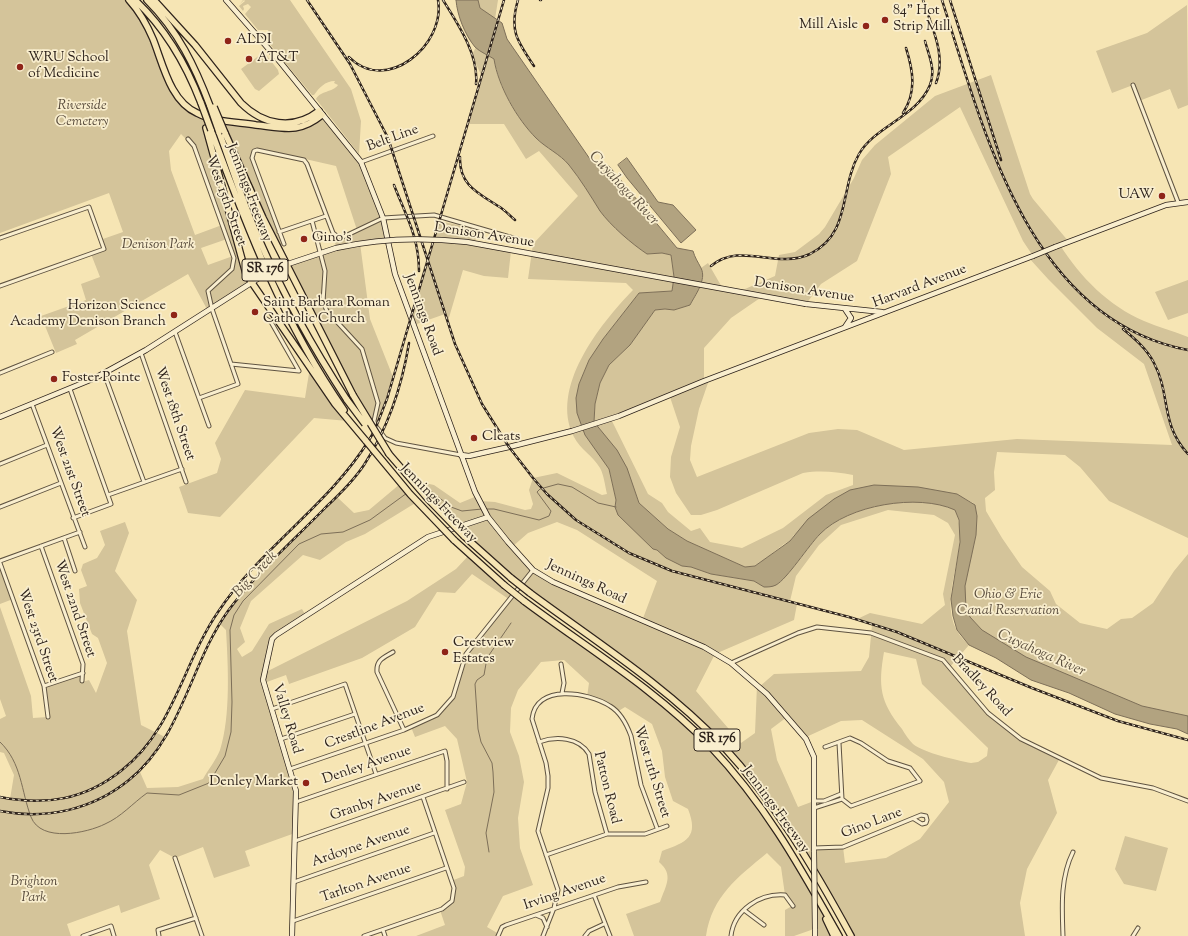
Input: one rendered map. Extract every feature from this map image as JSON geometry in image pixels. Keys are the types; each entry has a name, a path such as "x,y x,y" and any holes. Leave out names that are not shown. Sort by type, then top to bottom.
{"highway":[{"path":"129,0 152,37 175,93 184,104 197,113 211,118 292,129 309,124 321,113"},
{"path":"135,0 158,23 175,48 192,79 209,129 246,274 336,402"},
{"path":"147,0 177,35 197,71 222,132 285,265 353,395 389,454"},
{"path":"154,0 187,35 240,103 249,111 268,120 291,123 307,120 321,113"},
{"name":"Jennings Freeway","path":"209,129 262,262 297,335 336,402 366,441 410,494 454,540 504,585 657,698 709,746 742,782 788,845 840,936"},
{"name":"Jennings Freeway","path":"222,132 250,218 278,280 309,339 347,400 389,454 433,505 464,536 511,578 670,696 722,745 758,787 788,828 852,936"},
{"path":"812,888 834,936"}],"street":[{"name":"Jennings Road","path":"226,0 281,63 361,162 383,218 395,274 461,455 487,515 533,570 553,582 704,648 731,663 768,694 806,739 811,749 814,762 815,936"},
{"path":"1133,85 1178,202"},
{"name":"Belt Line","path":"361,162 433,136"},
{"name":"West 15th Street","path":"188,139 194,146 234,258 232,269 208,291 212,309"},
{"path":"284,244 252,158 254,151 260,149 304,160 334,236 340,238 383,218 434,215 526,242"},
{"name":"Harvard Avenue","path":"461,455 468,456 572,431 606,420 646,406 845,327 1055,247 1178,202 1188,202"},
{"path":"0,238 88,207 104,249 0,286"},
{"path":"279,232 326,216"},
{"path":"312,220 325,271 323,302 330,315 362,348 378,402 375,425 389,441 427,450 461,455"},
{"name":"Denison Avenue","path":"0,417 70,389 104,373 141,353 262,276 285,265 336,248 386,240 442,239 467,242 806,304 884,312"},
{"path":"199,398 238,384 212,309"},
{"path":"845,309 851,318 845,327"},
{"path":"231,364 299,371 271,322 265,318"},
{"path":"175,332 209,426"},
{"path":"0,373 52,352"},
{"name":"West 18th Street","path":"141,353 186,482"},
{"path":"104,373 144,482"},
{"path":"70,389 111,504 73,518"},
{"name":"West 21st Street","path":"32,404 85,547"},
{"path":"0,464 47,445"},
{"path":"108,495 182,469"},
{"path":"0,507 60,483"},
{"name":"Valley Road","path":"292,936 296,802 295,784 263,680 270,646 276,635 428,537 487,515"},
{"path":"0,562 80,532"},
{"path":"64,538 75,571"},
{"name":"West 22nd Street","path":"41,546 83,664 82,680"},
{"name":"West 23rd Street","path":"0,562 44,686 48,717"},
{"name":"Crestline Avenue","path":"290,769 404,730 437,715 453,697 466,654 533,570"},
{"name":"Bradley Road","path":"731,663 798,633 817,627 871,633 943,660 988,713 1021,738 1101,778 1153,788 1188,801"},
{"path":"393,652 380,659 377,665 377,672 404,730"},
{"path":"543,936 554,908 558,890 539,836 538,827 548,788 548,776 532,719 536,707 546,697 562,693 564,683 561,664"},
{"path":"44,686 83,673"},
{"path":"272,709 345,684 376,774"},
{"name":"West 11th Street","path":"562,693 602,702 611,706 623,720 631,736 641,785 657,828"},
{"path":"281,739 355,714"},
{"name":"Patton Road","path":"539,742 554,738 575,741 582,744 586,749 589,754 595,792 603,815 606,834"},
{"path":"825,747 850,738 861,743 888,761 910,768 920,781 851,806 842,797 839,743"},
{"name":"Denley Avenue","path":"296,802 445,751 447,761 447,789"},
{"name":"Granby Avenue","path":"295,841 464,782"},
{"path":"364,936 442,909 452,901 454,888 423,797"},
{"path":"814,802 842,797"},
{"path":"814,808 842,797"},
{"name":"Gino Lane","path":"814,850 843,847 914,819"},
{"path":"546,855 606,834 644,834 657,828 667,826"},
{"name":"Ardoyne Avenue","path":"294,882 434,833"},
{"path":"1063,936 1061,897 1068,862 1073,852"},
{"path":"176,858 202,936"},
{"name":"Tarlton Avenue","path":"293,921 446,868"},
{"name":"Irving Avenue","path":"498,936 502,927 506,925 618,887 646,882"},
{"path":"731,936 734,924 744,910 753,902 776,894 785,895 793,906"},
{"path":"594,895 604,924 610,936"},
{"path":"744,910 764,926"},
{"path":"536,915 543,918 547,927"},
{"path":"159,936 158,930 196,918"},
{"path":"585,936 589,931 604,924"},
{"path":"83,936 111,926 114,936"},
{"path":"1133,936 1138,928"},
{"path":"383,930 385,936"}],"green space":[{"name":"Riverside Cemetery","path":"0,0 129,0 142,19 175,93 204,118 246,274 252,282 208,311 188,274 75,340 77,344 56,353 41,316 86,300 81,284 100,277 91,254 103,249 100,240 123,232 109,193 0,233","holes":["181,134 194,147 222,225 195,235 171,170 169,151","227,239 233,256 208,265 201,248"]},
{"path":"244,0 290,0 351,89 361,121 359,154 316,99 321,94 336,88 338,85 334,83 335,81 328,82 320,87 314,95 312,95 268,42 268,30 258,30 245,14 251,7 248,4 243,6 243,11 239,6 245,1"},
{"path":"478,0 498,0 495,19 480,8"},
{"path":"1187,5 1188,105 1178,109 1170,89 1139,101 1133,85 1112,93 1096,51 1147,33"},
{"path":"476,47 494,59 499,80 515,112 536,138 569,165 600,210 616,228 628,240 647,254 662,253 671,255 674,277 672,291 639,293 603,339 589,360 579,384 600,455 609,469 616,500 615,508 653,549 682,566 691,567 711,574 754,581 764,587 777,584 784,578 820,534 832,524 865,509 903,502 922,502 940,505 955,510 959,525 960,540 952,586 952,617 957,631 969,645 949,668 988,713 1021,739 1060,758 1048,780 1057,813 1027,869 1020,903 1025,936 853,936 803,851 746,772 682,707 511,578 411,480 434,485 460,503 477,496 480,501 495,502 525,510 531,509 533,504 529,490 533,478 557,473 602,495 607,494 600,468 574,437 568,418 568,398 573,378 593,339 606,320 633,290 626,283 528,279 533,244 578,196 539,151 526,159 504,124 468,124 482,77 472,55","holes":["888,510 934,515 948,523 955,535 943,594 945,605 922,624 870,613 855,620 872,625 869,657 861,671 774,674 759,687 757,685 755,733 741,743 696,691 715,654 794,620 797,604 790,601 796,576 819,545 841,525","557,522 577,530 657,581 642,621 553,582 533,570 512,547 528,533","884,652 916,659 922,684 988,748 987,756 978,762 971,763 932,753 913,744 885,702 881,684","787,717 804,738 841,721 862,720 923,759 944,782 949,802 920,839 886,858 845,863 843,847 814,848 814,801 798,807 777,760 771,729"]},
{"path":"264,52 278,70 279,74 259,91 255,89 241,69"},
{"name":"Ohio & Erie Canal Reservation","path":"991,75 1030,194 1069,242 1060,245 1068,257 1096,289 1107,299 1131,315 1188,337 1188,538 1109,501 1080,467 1065,455 997,452 994,472 995,490 985,498 986,511 1022,567 1050,591 1056,604 1080,623 1107,629 1121,619 1132,618 1153,603 1174,571 1188,554 1188,717 1142,706 1026,660 989,637 970,617 966,609 964,584 975,539 977,516 973,503 956,494 908,487 794,535 790,541 755,566 745,567 687,541 668,529 639,503 633,487 594,422 595,404 600,383 609,365 630,345 655,310 674,310 690,305 703,279 701,268 708,263 723,289 738,292 775,276 779,255 795,252 819,234 825,227 854,178 862,160 875,145 935,96","holes":["960,107 1023,241 1033,256 1029,258 1097,328 1144,364 1172,445 1017,439 904,450 857,430 838,429 809,433 697,477 690,460 691,446 699,409 708,383 707,380 704,381 704,348 731,318 763,296 806,304 821,284 857,261 891,174 888,157","670,397 680,427 671,457 670,477 676,493 691,515 701,515 717,510 803,473 828,472 853,475 853,485 826,495 783,528 742,548 710,542 700,528 691,531 668,512 662,503 648,494 611,419"]},
{"path":"322,115 361,162 381,213 388,240 360,243 370,319 393,377 375,432 287,264 336,248 334,236 340,238 357,230 336,166 261,149 257,150 252,156 284,244 278,247 266,217 235,156 219,119 292,129"},
{"path":"439,221 477,229 475,244 511,251 508,278 484,276 463,270 448,321 445,314 414,325 413,317 418,290"},
{"path":"1188,280 1188,313 1168,320 1155,292"},
{"path":"310,367 348,421 314,418 220,517 188,513 179,487 217,473 221,459 215,443 245,390 305,398"},
{"name":"Brighton Park","path":"400,484 417,502 365,534 346,542 320,560 303,555 251,601 240,628 245,642 237,649 242,657 252,651 269,624 302,609 306,616 272,639 264,673 407,601 456,569 470,554 504,585 634,681 687,724 757,801 820,908 834,936 815,936 814,929 794,936 785,936 785,910 792,906 785,895 781,867 767,853 746,870 720,898 709,922 706,936 634,936 626,914 660,902 667,880 666,871 659,862 662,851 678,845 688,837 692,826 691,818 688,809 673,801 665,777 662,751 652,724 625,707 617,712 611,706 587,697 589,683 564,660 541,662 518,690 511,708 510,732 519,756 524,782 518,818 520,848 533,885 503,896 487,927 499,934 498,936 416,936 445,925 440,910 448,905 454,893 451,881 464,876 465,867 445,810 461,804 467,782 457,739 445,726 415,737 411,727 437,715 453,697 466,654 510,600 472,574 455,593 437,592 415,627 362,658 289,684 286,675 264,683 295,784 295,833 245,851 250,866 214,878 203,847 175,858 160,850 149,865 160,899 121,913 119,905 67,924 71,936 0,936 0,797 10,799 14,775 4,753 0,752 0,719 6,716 0,699 0,607 31,696 33,718 48,717 44,686 83,673 82,682 89,680 96,693 107,663 98,638 92,634 80,603 79,589 87,586 81,570 83,564 97,558 105,545 100,531 125,522 129,533 115,571 137,600 127,631 141,725 165,737 161,746 140,772 147,788 178,787 203,779 220,750 226,722 228,674 226,630 220,624 243,592 337,497 354,513 369,510"},
{"path":"0,563 13,599 0,604"},
{"path":"1125,836 1168,848 1156,891 1124,884 1115,869"}],"water":[{"name":"Cuyahoga River","path":"456,0 478,0 480,8 502,23 507,39 592,162 609,166 677,248 693,251 701,268 703,277 690,305 674,310 655,310 630,345 609,365 600,383 595,404 594,422 617,450 627,468 639,503 668,529 687,541 745,567 755,566 790,541 808,519 834,499 850,490 874,485 918,487 957,494 975,505 977,516 976,535 965,586 966,609 970,617 982,630 1026,657 1142,706 1188,716 1188,734 1177,729 1150,724 1115,714 1069,693 1031,680 996,658 969,645 957,630 953,616 951,599 960,542 959,520 955,510 940,505 922,502 903,502 865,509 848,516 832,524 820,534 781,582 770,587 764,587 754,581 711,574 691,567 682,566 653,549 618,515 615,507 616,500 609,469 585,435 577,413 576,398 579,384 589,360 603,339 639,293 672,291 674,277 671,255 662,253 647,254 622,234 600,211 569,165 540,142 529,130 509,102 496,69 494,59 477,49 468,37 460,18"},
{"path":"627,158 658,202 673,205 696,230 681,243 618,165"}],"waterway":[{"name":"Big Creek","path":"485,509 494,509 539,520 549,516 551,511 537,492 540,489 558,484 572,487 598,503 616,507"},
{"name":"Big Creek","path":"423,489 427,488 451,507 462,511 482,509"},
{"name":"Big Creek","path":"0,742 13,759 17,768 31,817 36,825 44,830 54,833 76,833 105,824 122,814 147,793 179,795 209,783 225,756 231,732 232,702 230,630 234,615 243,601 299,544 321,534 343,532 370,520 407,493"},
{"path":"489,852 486,833 494,792 493,772 492,763 481,742 478,729 475,684 477,680 484,675 487,658 511,623"}],"railway":[{"path":"307,0 350,64 388,138 455,344 482,404 509,447 533,478 547,494 576,520 629,553 672,571 849,617 897,632 1032,688 1118,721 1188,740"},
{"path":"349,57 364,67 380,70 396,68 410,60 423,48 433,33 438,17 438,0"},
{"path":"443,0 461,29 471,51 476,73 476,84"},
{"path":"0,797 33,801 64,798 79,794 108,780 122,770 139,754 154,736 166,716 195,653 218,612 254,567 334,485 353,463 369,440 377,425 387,399 504,0"},
{"path":"518,0 514,19 516,35 534,66"},
{"path":"923,0 934,30 939,51 940,62 936,83"},
{"path":"942,0 976,106 996,160 1021,213 1051,261 1088,301 1134,332 1188,350"},
{"path":"950,0 1001,160"},
{"path":"711,266 723,259 735,256 747,255 784,259 797,258 810,254 823,245 833,234 839,222 853,167 859,154 866,144 875,136 916,105 924,96 930,85 932,79 932,68 925,41"},
{"path":"903,113 912,89 912,73 906,48"},
{"path":"460,157 463,175 471,187 515,220"},
{"path":"394,185 414,237 417,248 419,271"},
{"path":"1123,329 1144,348 1154,363 1163,386 1169,420 1173,432 1179,443 1188,454"},
{"path":"0,811 34,814 51,813 84,805 100,799 115,790 129,780 147,763 174,722 204,654 228,611 262,571 342,492 356,476 373,451 393,406 409,343"}],"place":[{"name":"84\" Hot Strip Mill","path":"885,20"},
{"name":"Mill Aisle","path":"866,26"},
{"name":"ALDI","path":"228,41"},
{"name":"AT&T","path":"249,59"},
{"name":"WRU School of Medicine","path":"20,67"},
{"name":"UAW","path":"1162,196"},
{"name":"Gino's","path":"304,239"},
{"name":"Saint Barbara Roman Catholic Church","path":"255,312"},
{"name":"Horizon Science Academy Denison Branch","path":"174,315"},
{"name":"Foster Pointe","path":"54,379"},
{"name":"Cleats","path":"474,438"},
{"name":"Crestview Estates","path":"445,652"},
{"name":"Denley Market","path":"306,783"}],"park label":[{"name":"Denison Park","path":"158,246"}]}
